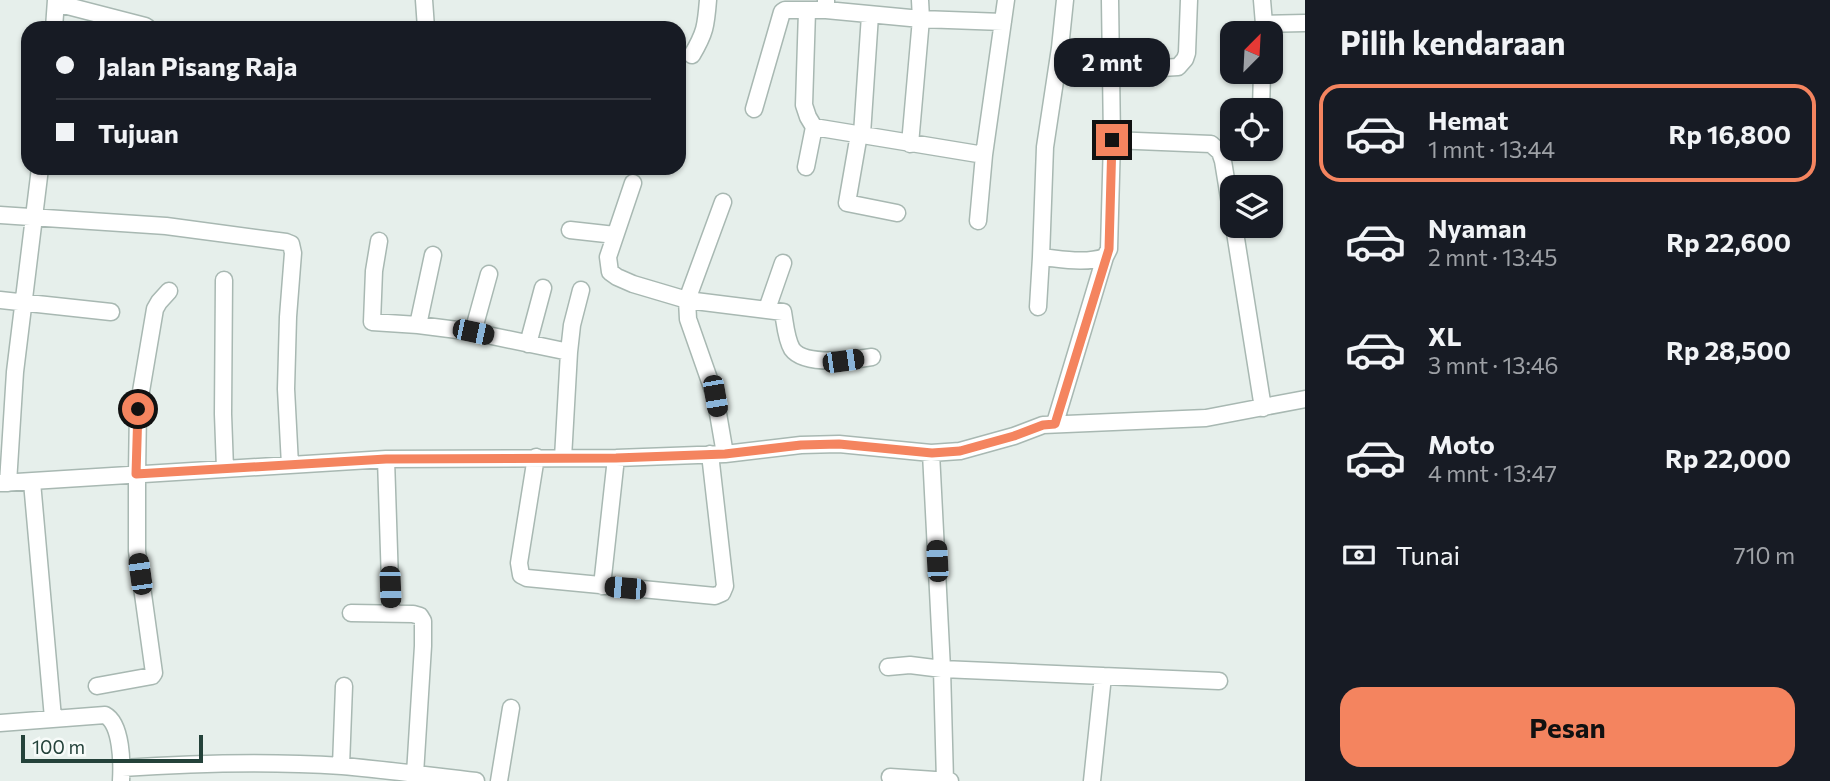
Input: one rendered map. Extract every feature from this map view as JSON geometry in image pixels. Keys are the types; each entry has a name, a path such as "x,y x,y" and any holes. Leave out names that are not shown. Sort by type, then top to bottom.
{"street":[{"path":"424,0 426,21"},
{"path":"692,55 704,35 708,0"},
{"path":"910,144 920,0"},
{"path":"978,221 984,155 1006,0"},
{"path":"1038,307 1045,147 1065,0"},
{"path":"1055,424 1109,249 1112,140 1110,0"},
{"path":"1110,71 1178,67 1187,53 1189,0"},
{"path":"1262,0 1263,21"},
{"path":"55,21 56,1 127,21"},
{"path":"754,109 782,12 785,10 807,11 826,5 870,15 1003,22"},
{"path":"806,167 814,127 804,105 807,11"},
{"path":"870,15 861,134 847,203 897,213"},
{"path":"1283,26 1305,23"},
{"path":"814,127 984,155"},
{"path":"1112,140 1210,144 1220,152"},
{"path":"39,175 4,483 386,459 616,458 718,454 801,445 839,444 932,453 960,451 1043,425 1206,418 1305,399"},
{"path":"634,183 608,257 610,272 617,278 687,300 783,312 792,348 798,355 843,361 872,357"},
{"path":"536,457 519,563 521,575 527,579 602,586 715,596 722,593 725,586 715,396 688,319 687,300 723,202"},
{"path":"0,215 166,226 291,244 293,253 286,389 290,465"},
{"path":"570,230 615,235"},
{"path":"1236,238 1263,408"},
{"path":"379,241 374,271 372,330 418,325 473,332 569,352"},
{"path":"418,325 433,255"},
{"path":"1041,257 1081,261 1105,257"},
{"path":"767,309 783,263"},
{"path":"473,332 489,274"},
{"path":"224,280 225,469"},
{"path":"528,344 543,288"},
{"path":"563,458 569,352 572,325 581,290"},
{"path":"97,687 152,676 154,673 137,551 138,409 155,309 169,291"},
{"path":"0,300 111,312"},
{"path":"890,777 947,781 932,453"},
{"path":"602,586 616,458"},
{"path":"386,459 391,613"},
{"path":"32,482 53,718"},
{"path":"351,613 417,615 423,621 415,774"},
{"path":"888,667 911,665 942,669 1219,681"},
{"path":"1092,781 1103,676"},
{"path":"341,766 344,687"},
{"path":"499,781 511,708"},
{"path":"0,723 105,715 115,724 121,775 200,763 278,764 341,766 476,781"},
{"path":"278,764 278,781"}],"route":[{"path":"138,409 136,474 386,459 616,458 725,454 801,445 839,444 932,453 960,451 1043,425 1055,424 1109,249 1112,140"}]}
